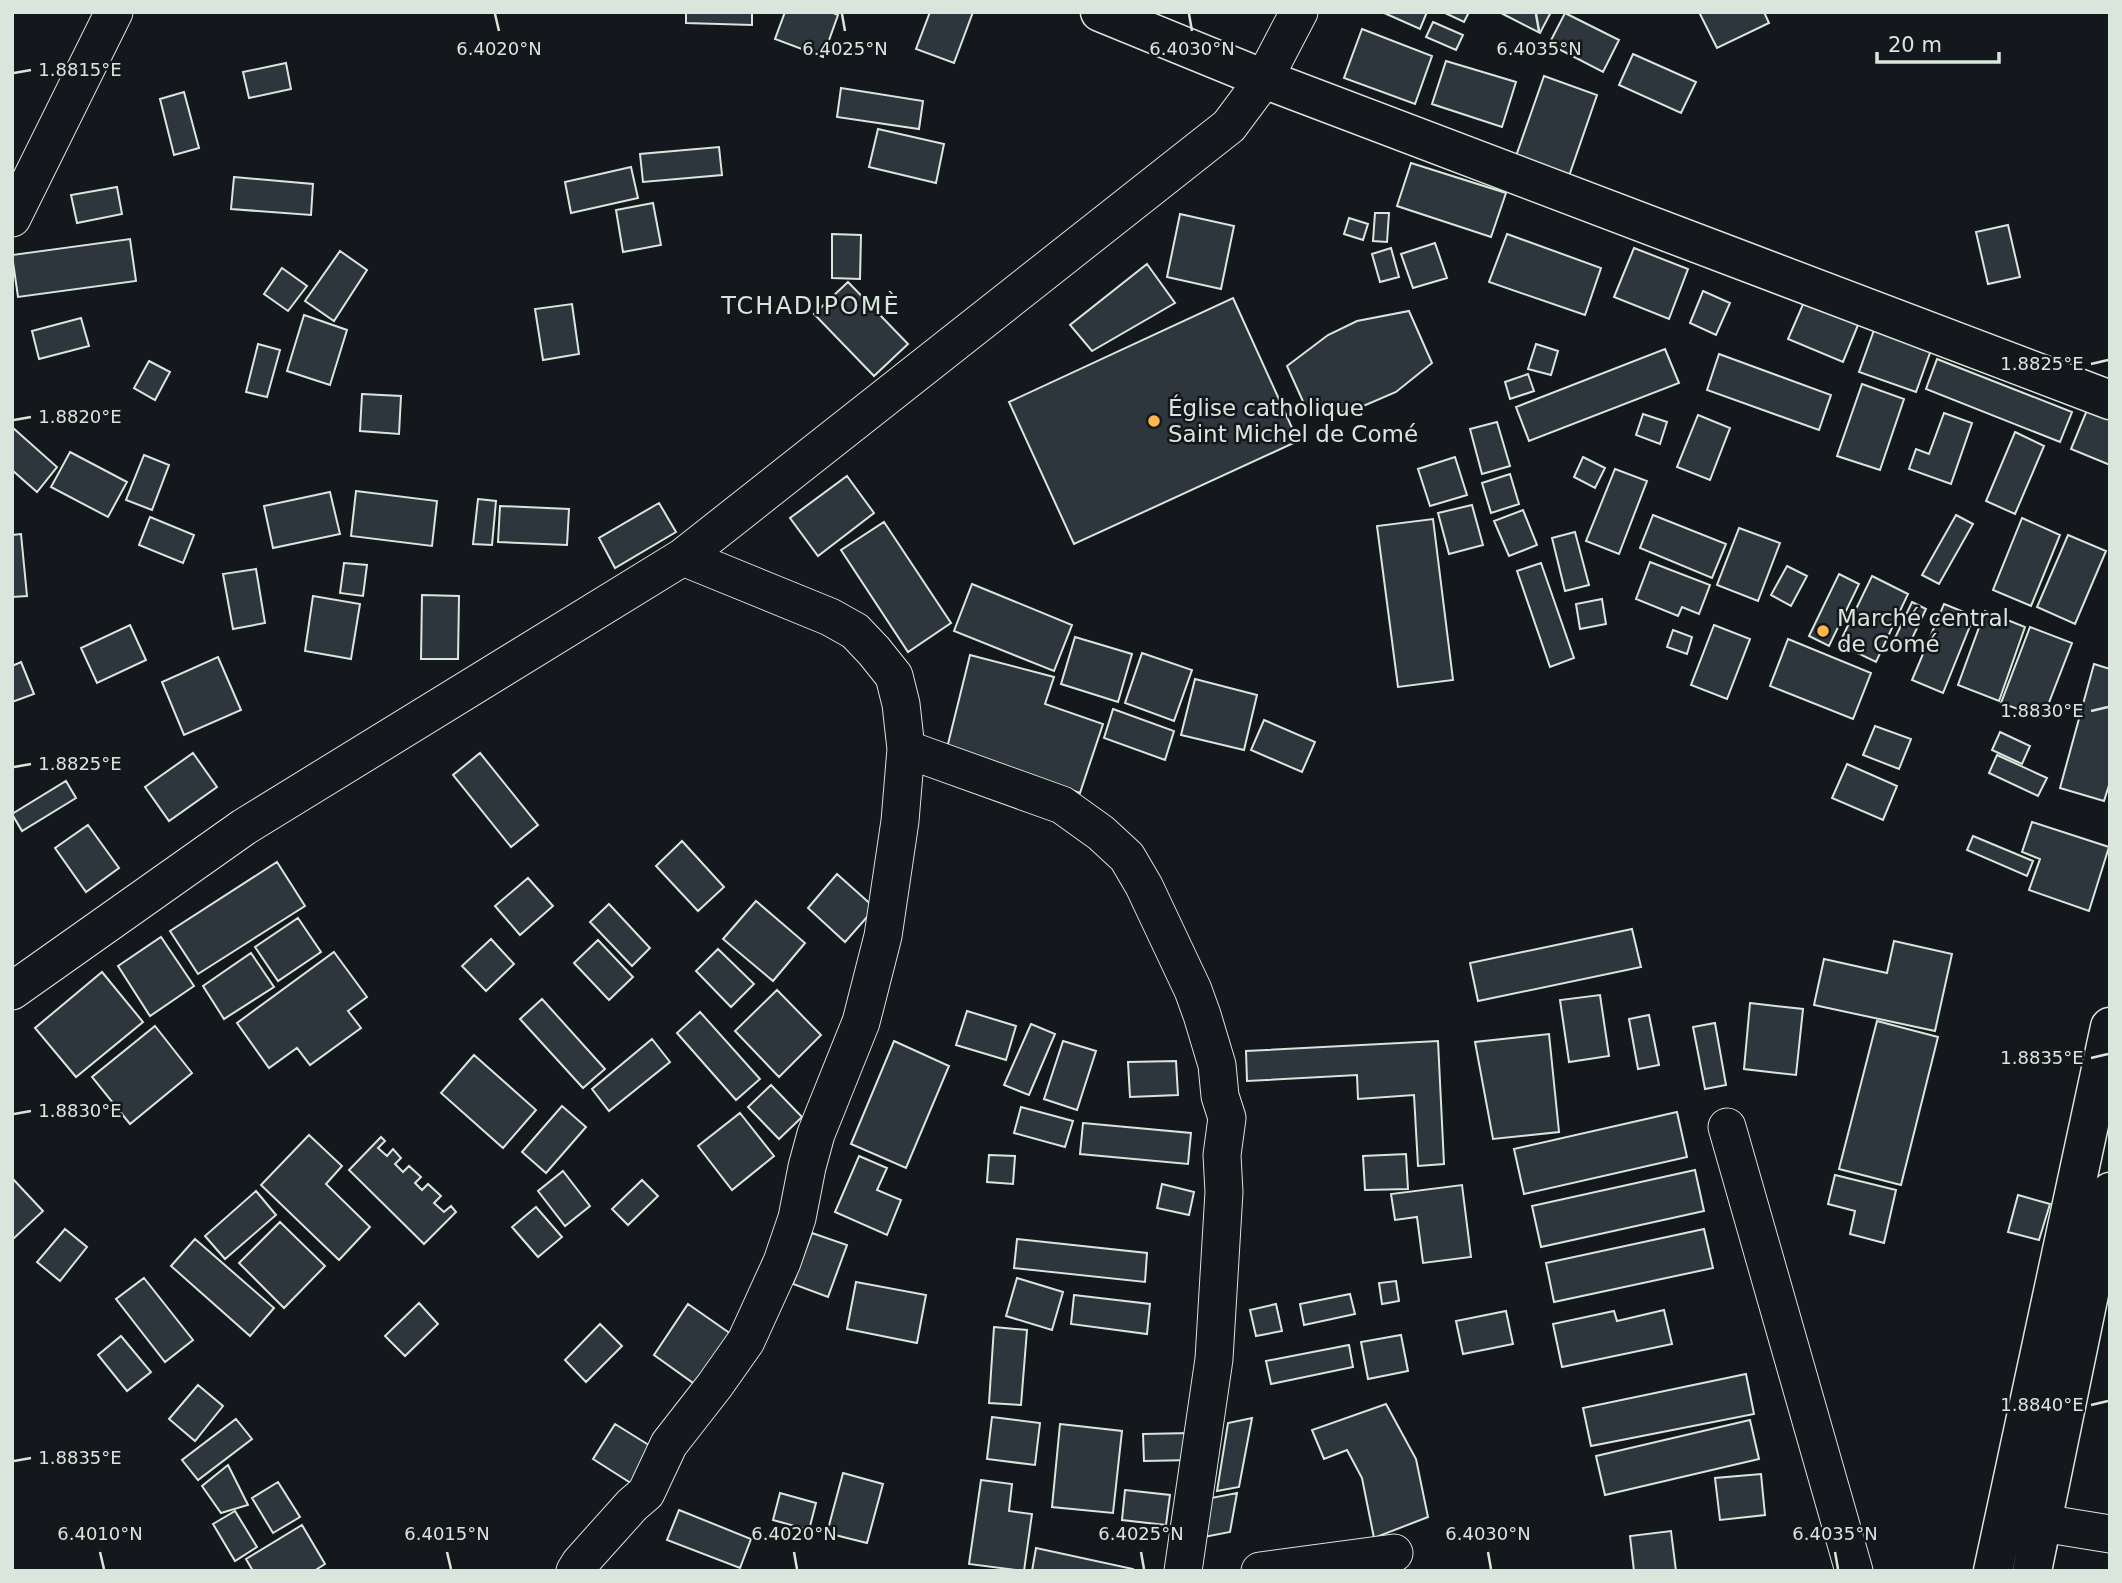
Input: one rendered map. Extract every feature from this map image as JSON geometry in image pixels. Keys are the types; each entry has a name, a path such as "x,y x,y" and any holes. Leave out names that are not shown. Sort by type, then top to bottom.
{"main road":[{"path":"1100,12 1264,79 2110,400"},
{"path":"1993,1571 2110,1027"},
{"path":"2032,1571 2110,1192"}],"street":[{"path":"12,218 114,12"},
{"path":"12,991 244,827 683,557 1229,126 1264,79 1299,12"},
{"path":"575,1571 632,1505 646,1493 669,1444 746,1341 782,1262 797,1218 816,1134 861,1022 883,936 900,821 906,749 901,704 894,676 855,631 830,617 683,557"},
{"path":"906,749 1062,805 1127,857 1144,886 1202,1015 1217,1065 1220,1096 1227,1118 1222,1155 1224,1192 1214,1359 1183,1571"},
{"path":"1727,1127 1854,1571"},
{"path":"2042,1523 2110,1534"},
{"path":"1259,1571 1394,1553"}],"building":[{"path":"686,12 752,12 752,25 686,23"},
{"path":"785,12 831,12 838,15 823,57 775,39"},
{"path":"930,12 973,12 954,63 916,49"},
{"path":"1382,12 1427,12 1420,29"},
{"path":"1443,12 1469,12 1464,22"},
{"path":"1499,12 1551,12 1540,33"},
{"path":"1699,12 1764,12 1769,23 1717,48"},
{"path":"1565,13 1619,40 1603,72 1549,44"},
{"path":"1433,22 1463,35 1456,50 1426,37"},
{"path":"1362,29 1432,56 1415,104 1344,78"},
{"path":"1633,54 1696,82 1681,113 1619,85"},
{"path":"1446,61 1516,82 1502,127 1432,104"},
{"path":"286,63 291,89 249,98 243,72"},
{"path":"1544,76 1597,95 1568,179 1515,159"},
{"path":"841,88 923,101 919,129 837,117"},
{"path":"184,92 199,148 174,155 160,99"},
{"path":"878,129 944,144 936,183 869,167"},
{"path":"719,147 722,175 643,182 640,154"},
{"path":"1411,163 1506,193 1491,237 1397,206"},
{"path":"631,167 638,198 571,213 565,182"},
{"path":"234,177 313,184 311,215 231,209"},
{"path":"117,187 122,214 77,223 71,195"},
{"path":"653,203 661,245 623,252 616,210"},
{"path":"1375,213 1389,213 1387,242 1373,241"},
{"path":"1180,214 1234,226 1221,289 1167,277"},
{"path":"1349,218 1368,224 1363,240 1344,234"},
{"path":"2008,225 2020,277 1988,284 1976,232"},
{"path":"832,234 861,235 860,279 832,278"},
{"path":"1507,234 1601,268 1585,315 1489,282"},
{"path":"130,239 136,281 18,297 12,255"},
{"path":"1435,243 1447,278 1413,288 1401,254"},
{"path":"1391,248 1399,277 1380,282 1372,254"},
{"path":"1634,248 1688,269 1669,319 1614,297"},
{"path":"340,251 367,270 334,321 305,301"},
{"path":"1147,264 1175,303 1092,351 1070,325"},
{"path":"282,268 307,286 288,311 264,294"},
{"path":"848,282 908,344 874,376 814,314"},
{"path":"1703,291 1730,303 1716,335 1690,323"},
{"name":"Église catholique Saint Michel de Comé","path":"1233,298 1298,441 1074,544 1009,402"},
{"path":"1804,302 1858,325 1843,362 1788,339"},
{"path":"572,304 579,354 543,360 535,309"},
{"path":"1409,311 1432,363 1396,392 1354,410 1310,417 1287,366 1328,335 1357,321"},
{"path":"304,315 347,330 330,385 287,371"},
{"path":"81,318 89,346 39,359 32,331"},
{"path":"1874,330 1931,350 1916,392 1859,372"},
{"path":"258,344 280,350 267,397 246,392"},
{"path":"1536,344 1558,351 1551,375 1528,369"},
{"path":"1665,349 1679,383 1529,441 1516,407"},
{"path":"1719,354 1831,395 1819,430 1707,390"},
{"path":"1937,359 2072,412 2060,442 1926,389"},
{"path":"149,361 170,372 155,400 134,388"},
{"path":"1528,374 1534,391 1510,399 1505,382"},
{"path":"1862,384 1904,399 1880,470 1837,456"},
{"path":"362,394 401,396 399,434 360,431"},
{"path":"2087,410 2110,419 2110,465 2071,449"},
{"path":"1944,413 1972,423 1951,484 1909,469 1916,449 1929,454"},
{"path":"1643,414 1667,422 1660,444 1636,435"},
{"path":"1698,415 1730,428 1710,480 1677,467"},
{"path":"1497,422 1510,466 1482,474 1470,429"},
{"path":"12,427 57,467 37,492 12,470"},
{"path":"2015,432 2044,446 2015,514 1986,501"},
{"path":"70,452 127,482 108,517 51,487"},
{"path":"144,455 169,465 152,510 126,500"},
{"path":"1455,457 1467,495 1430,506 1418,469"},
{"path":"1583,457 1605,468 1595,488 1574,477"},
{"path":"1615,469 1647,481 1619,554 1586,541"},
{"path":"1510,474 1519,504 1491,513 1482,483"},
{"path":"847,476 874,513 818,556 790,518"},
{"path":"356,491 437,501 432,546 351,536"},
{"path":"330,492 340,534 273,548 264,506"},
{"path":"478,499 496,501 492,545 473,544"},
{"path":"659,503 676,532 615,568 599,538"},
{"path":"1472,505 1483,545 1449,554 1438,513"},
{"path":"500,506 569,509 567,545 498,542"},
{"path":"1523,510 1537,545 1509,556 1494,521"},
{"path":"1653,515 1726,544 1712,578 1640,548"},
{"path":"1956,515 1973,524 1939,584 1922,575"},
{"path":"150,517 194,535 183,563 139,545"},
{"path":"2022,518 2060,535 2031,606 1993,590"},
{"path":"1433,519 1453,680 1398,687 1377,526"},
{"path":"884,522 951,623 908,652 841,550"},
{"path":"1739,528 1780,543 1758,601 1717,585"},
{"path":"1575,532 1589,585 1565,591 1552,538"},
{"path":"21,534 27,596 12,597 12,535"},
{"path":"2068,535 2106,551 2075,624 2037,607"},
{"path":"1650,562 1710,585 1699,614 1682,607 1678,616 1636,599"},
{"path":"344,563 367,565 363,596 340,593"},
{"path":"1541,563 1574,658 1550,667 1517,571"},
{"path":"1787,566 1807,576 1791,606 1771,595"},
{"path":"256,569 265,623 233,629 223,574"},
{"path":"1839,574 1859,584 1829,646 1809,636"},
{"path":"1872,576 1908,594 1876,662 1839,644"},
{"path":"972,584 1072,625 1054,671 954,631"},
{"path":"422,595 459,596 458,659 421,659"},
{"path":"313,596 360,604 351,659 305,651"},
{"path":"1602,599 1606,624 1580,629 1576,604"},
{"path":"1912,602 1926,609 1909,645 1895,638"},
{"path":"1944,604 1974,616 1943,693 1912,680"},
{"path":"1985,611 2025,627 1999,701 1958,685"},
{"path":"130,625 146,660 97,683 81,648"},
{"path":"1714,625 1750,639 1727,699 1691,685"},
{"path":"2030,627 2072,643 2043,718 2001,703"},
{"path":"1673,630 1692,637 1687,654 1667,647"},
{"path":"1075,637 1132,654 1118,702 1061,684"},
{"path":"1788,639 1871,673 1853,719 1770,686"},
{"path":"1142,653 1192,670 1174,721 1125,703"},
{"path":"970,655 1054,677 1045,704 1103,724 1080,793 947,748"},
{"path":"218,657 241,710 184,735 162,682"},
{"path":"21,662 34,694 12,702 12,666"},
{"path":"2094,664 2110,669 2110,782 2104,801 2060,788"},
{"path":"1195,679 1257,695 1244,750 1181,735"},
{"path":"1113,709 1174,731 1165,760 1104,738"},
{"path":"1264,720 1315,742 1302,772 1251,750"},
{"path":"1875,726 1911,739 1899,769 1863,755"},
{"path":"2000,732 2030,746 2022,764 1992,750"},
{"path":"193,753 217,787 169,821 145,787"},
{"path":"480,753 538,825 511,847 453,775"},
{"path":"1997,755 2047,778 2038,796 1989,773"},
{"path":"1847,764 1897,786 1883,820 1832,798"},
{"path":"66,781 76,798 22,831 12,814"},
{"path":"2032,822 2109,847 2089,911 2029,890 2040,859 2022,852"},
{"path":"88,825 119,868 86,892 55,848"},
{"path":"1973,836 2033,861 2027,876 1967,850"},
{"path":"682,841 724,887 698,911 656,866"},
{"path":"277,862 305,906 198,974 170,931"},
{"path":"837,874 875,908 845,942 808,908"},
{"path":"528,878 553,906 520,935 495,906"},
{"path":"756,901 805,943 773,981 723,939"},
{"path":"609,904 650,948 632,966 590,922"},
{"path":"298,918 321,952 278,981 255,947"},
{"path":"1632,929 1641,967 1478,1001 1470,963"},
{"path":"161,937 194,986 150,1016 118,966"},
{"path":"491,939 514,964 486,991 462,966"},
{"path":"598,940 633,977 609,1000 574,963"},
{"path":"1894,941 1952,954 1935,1031 1814,1005 1824,959 1887,973"},
{"path":"718,949 754,984 731,1007 696,971"},
{"path":"334,952 367,997 348,1011 361,1028 310,1065 297,1048 269,1068 237,1023"},
{"path":"251,953 274,987 224,1019 203,986"},
{"path":"102,972 143,1022 76,1077 35,1028"},
{"path":"777,990 821,1035 779,1077 735,1031"},
{"path":"1600,995 1609,1056 1569,1062 1560,1000"},
{"path":"542,999 605,1069 583,1088 520,1019"},
{"path":"1750,1003 1803,1009 1796,1075 1744,1069"},
{"path":"967,1011 1016,1026 1006,1060 956,1045"},
{"path":"700,1012 760,1079 736,1100 677,1033"},
{"path":"1649,1015 1659,1065 1638,1069 1629,1019"},
{"path":"1877,1021 1938,1037 1901,1185 1839,1169"},
{"path":"1715,1023 1726,1085 1705,1089 1693,1027"},
{"path":"1031,1024 1055,1034 1029,1095 1004,1085"},
{"path":"155,1026 192,1073 130,1124 92,1077"},
{"path":"1549,1034 1559,1132 1493,1139 1475,1042"},
{"path":"652,1039 670,1062 609,1111 592,1089"},
{"path":"894,1041 949,1066 906,1168 851,1144"},
{"path":"1063,1041 1096,1051 1077,1110 1044,1099"},
{"path":"1438,1041 1444,1164 1418,1166 1414,1095 1358,1099 1357,1075 1247,1081 1246,1051"},
{"path":"474,1055 536,1110 503,1148 441,1093"},
{"path":"1176,1061 1178,1095 1130,1097 1128,1062"},
{"path":"771,1085 802,1117 779,1139 748,1107"},
{"path":"562,1106 586,1127 546,1173 522,1152"},
{"path":"1021,1107 1073,1121 1065,1147 1014,1133"},
{"path":"1677,1112 1687,1157 1524,1194 1514,1149"},
{"path":"740,1113 774,1156 732,1190 698,1146"},
{"path":"1083,1123 1191,1133 1188,1164 1080,1154"},
{"path":"309,1135 342,1166 326,1184 370,1227 339,1260 261,1185"},
{"path":"381,1137 385,1141 378,1148 387,1156 393,1149 401,1158 395,1164 403,1172 409,1166 421,1177 415,1183 422,1190 428,1184 441,1196 434,1203 444,1212 451,1206 456,1212 424,1244 349,1170"},
{"path":"1406,1154 1408,1189 1365,1190 1363,1156"},
{"path":"989,1155 1015,1156 1013,1184 987,1182"},
{"path":"859,1156 887,1168 877,1190 901,1200 887,1235 835,1212"},
{"path":"1695,1170 1704,1211 1541,1247 1532,1206"},
{"path":"563,1171 590,1206 565,1226 538,1191"},
{"path":"1835,1175 1896,1190 1884,1243 1850,1234 1855,1211 1828,1204"},
{"path":"12,1178 43,1211 12,1240"},
{"path":"642,1180 658,1196 628,1225 612,1209"},
{"path":"1162,1184 1194,1192 1189,1215 1157,1208"},
{"path":"1462,1185 1471,1257 1423,1263 1417,1217 1395,1220 1391,1194"},
{"path":"256,1191 276,1215 225,1259 205,1236"},
{"path":"2018,1195 2050,1204 2039,1240 2008,1232"},
{"path":"536,1207 562,1237 538,1257 512,1227"},
{"path":"280,1222 325,1266 284,1308 239,1263"},
{"path":"65,1229 87,1247 60,1281 37,1262"},
{"path":"1704,1229 1713,1268 1554,1302 1546,1263"},
{"path":"812,1233 847,1245 828,1297 793,1284"},
{"path":"195,1239 274,1308 250,1336 171,1266"},
{"path":"1017,1239 1147,1253 1145,1282 1014,1268"},
{"path":"144,1278 193,1340 165,1362 116,1299"},
{"path":"1017,1278 1063,1292 1052,1330 1006,1316"},
{"path":"1396,1281 1399,1301 1382,1304 1379,1283"},
{"path":"856,1282 926,1295 917,1343 847,1329"},
{"path":"1350,1294 1355,1314 1304,1325 1300,1304"},
{"path":"1074,1295 1150,1304 1147,1334 1071,1324"},
{"path":"419,1303 438,1324 405,1356 385,1336"},
{"path":"688,1304 731,1334 696,1385 654,1355"},
{"path":"1276,1304 1282,1331 1256,1336 1250,1310"},
{"path":"1664,1310 1672,1344 1562,1367 1553,1324 1614,1311 1617,1321"},
{"path":"1506,1311 1513,1344 1463,1354 1456,1321"},
{"path":"600,1324 622,1346 586,1382 565,1360"},
{"path":"994,1327 1027,1330 1021,1405 989,1403"},
{"path":"1401,1335 1408,1371 1368,1379 1361,1342"},
{"path":"121,1336 151,1372 127,1391 98,1355"},
{"path":"1349,1345 1353,1367 1271,1384 1266,1361"},
{"path":"1746,1374 1754,1414 1591,1446 1583,1408"},
{"path":"198,1385 223,1406 195,1441 169,1419"},
{"path":"1386,1404 1416,1459 1428,1517 1374,1538 1362,1478 1347,1450 1324,1459 1312,1430"},
{"path":"992,1417 1040,1423 1035,1465 987,1459"},
{"path":"1252,1418 1239,1487 1217,1491 1228,1423"},
{"path":"236,1419 252,1439 198,1480 182,1460"},
{"path":"1750,1420 1759,1459 1605,1495 1596,1456"},
{"path":"615,1424 660,1452 637,1487 593,1459"},
{"path":"1060,1424 1122,1431 1113,1513 1052,1507"},
{"path":"1191,1433 1192,1460 1144,1461 1143,1434"},
{"path":"228,1465 248,1505 221,1513 202,1486"},
{"path":"843,1473 883,1484 867,1543 827,1533"},
{"path":"1761,1474 1765,1515 1720,1520 1715,1478"},
{"path":"981,1480 1012,1484 1009,1511 1032,1514 1024,1571 969,1564"},
{"path":"278,1482 300,1517 273,1533 252,1498"},
{"path":"1125,1490 1170,1495 1166,1525 1122,1520"},
{"path":"780,1493 816,1503 809,1530 773,1520"},
{"path":"1237,1493 1230,1532 1204,1537 1211,1498"},
{"path":"679,1510 751,1539 740,1568 667,1540"},
{"path":"235,1511 257,1547 235,1561 213,1524"},
{"path":"302,1525 325,1564 314,1571 253,1571 246,1559"},
{"path":"1671,1531 1676,1571 1634,1571 1630,1536"},
{"path":"1036,1548 1133,1569 1133,1571 1032,1571"}],"place":[{"name":"Église catholique Saint Michel de Comé","path":"1154,421"},
{"name":"Marché central de Comé","path":"1823,631"}],"district":[{"name":"TCHADIPOMÈ","path":"811,306"}]}
